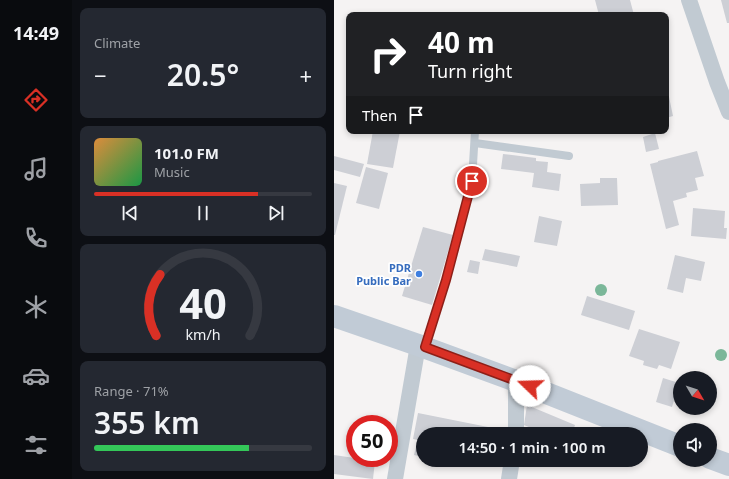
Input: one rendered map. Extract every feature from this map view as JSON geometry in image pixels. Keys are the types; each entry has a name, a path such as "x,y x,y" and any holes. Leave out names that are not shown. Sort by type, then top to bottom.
{"main road":[{"path":"334,316 516,381 673,443"},
{"path":"717,462 728,467"}],"street":[{"path":"690,0 717,82 729,112"},
{"path":"395,479 421,346"},
{"path":"516,381 516,427"},
{"path":"509,479 511,467"}],"lane":[{"path":"421,346 446,280 472,181 475,134"},
{"path":"475,143 569,156"}],"building":[{"path":"595,0 630,0 633,12 598,12"},
{"path":"721,0 729,0 729,23 727,23"},
{"path":"669,97 673,116 669,117"},
{"path":"372,134 399,134 393,168 367,164"},
{"path":"655,134 659,149 646,152 643,137"},
{"path":"697,151 704,176 695,178 698,190 686,193 687,197 673,201 679,225 666,229 650,164"},
{"path":"503,154 536,158 536,161 548,162 547,172 561,174 559,191 532,187 534,173 501,169"},
{"path":"334,156 364,164 360,177 334,170"},
{"path":"366,167 388,173 379,209 356,203"},
{"path":"600,178 617,178 618,205 581,206 580,184 600,183"},
{"path":"334,183 347,186 335,235 334,235"},
{"path":"693,208 725,211 724,228 727,228 726,239 691,236"},
{"path":"539,216 562,221 557,246 534,242"},
{"path":"423,227 453,235 432,305 402,296"},
{"path":"485,249 520,256 517,267 482,260"},
{"path":"675,255 705,262 701,281 686,278 683,293 667,289"},
{"path":"470,260 480,262 478,274 467,272"},
{"path":"587,296 635,311 629,330 581,315"},
{"path":"639,329 680,342 671,369 659,365 657,369 643,365 644,361 629,356"},
{"path":"663,378 673,381 672,407 656,402"},
{"path":"527,405 575,425 574,427 529,427 524,425"},
{"path":"418,413 488,427 416,427 416,440 413,439"},
{"path":"334,455 346,457 346,467 374,467 373,479 334,474"}],"place":[{"name":"PDR Public Bar","path":"419,274"}],"route":[{"path":"472,181 446,280 425,347 530,386"}]}
